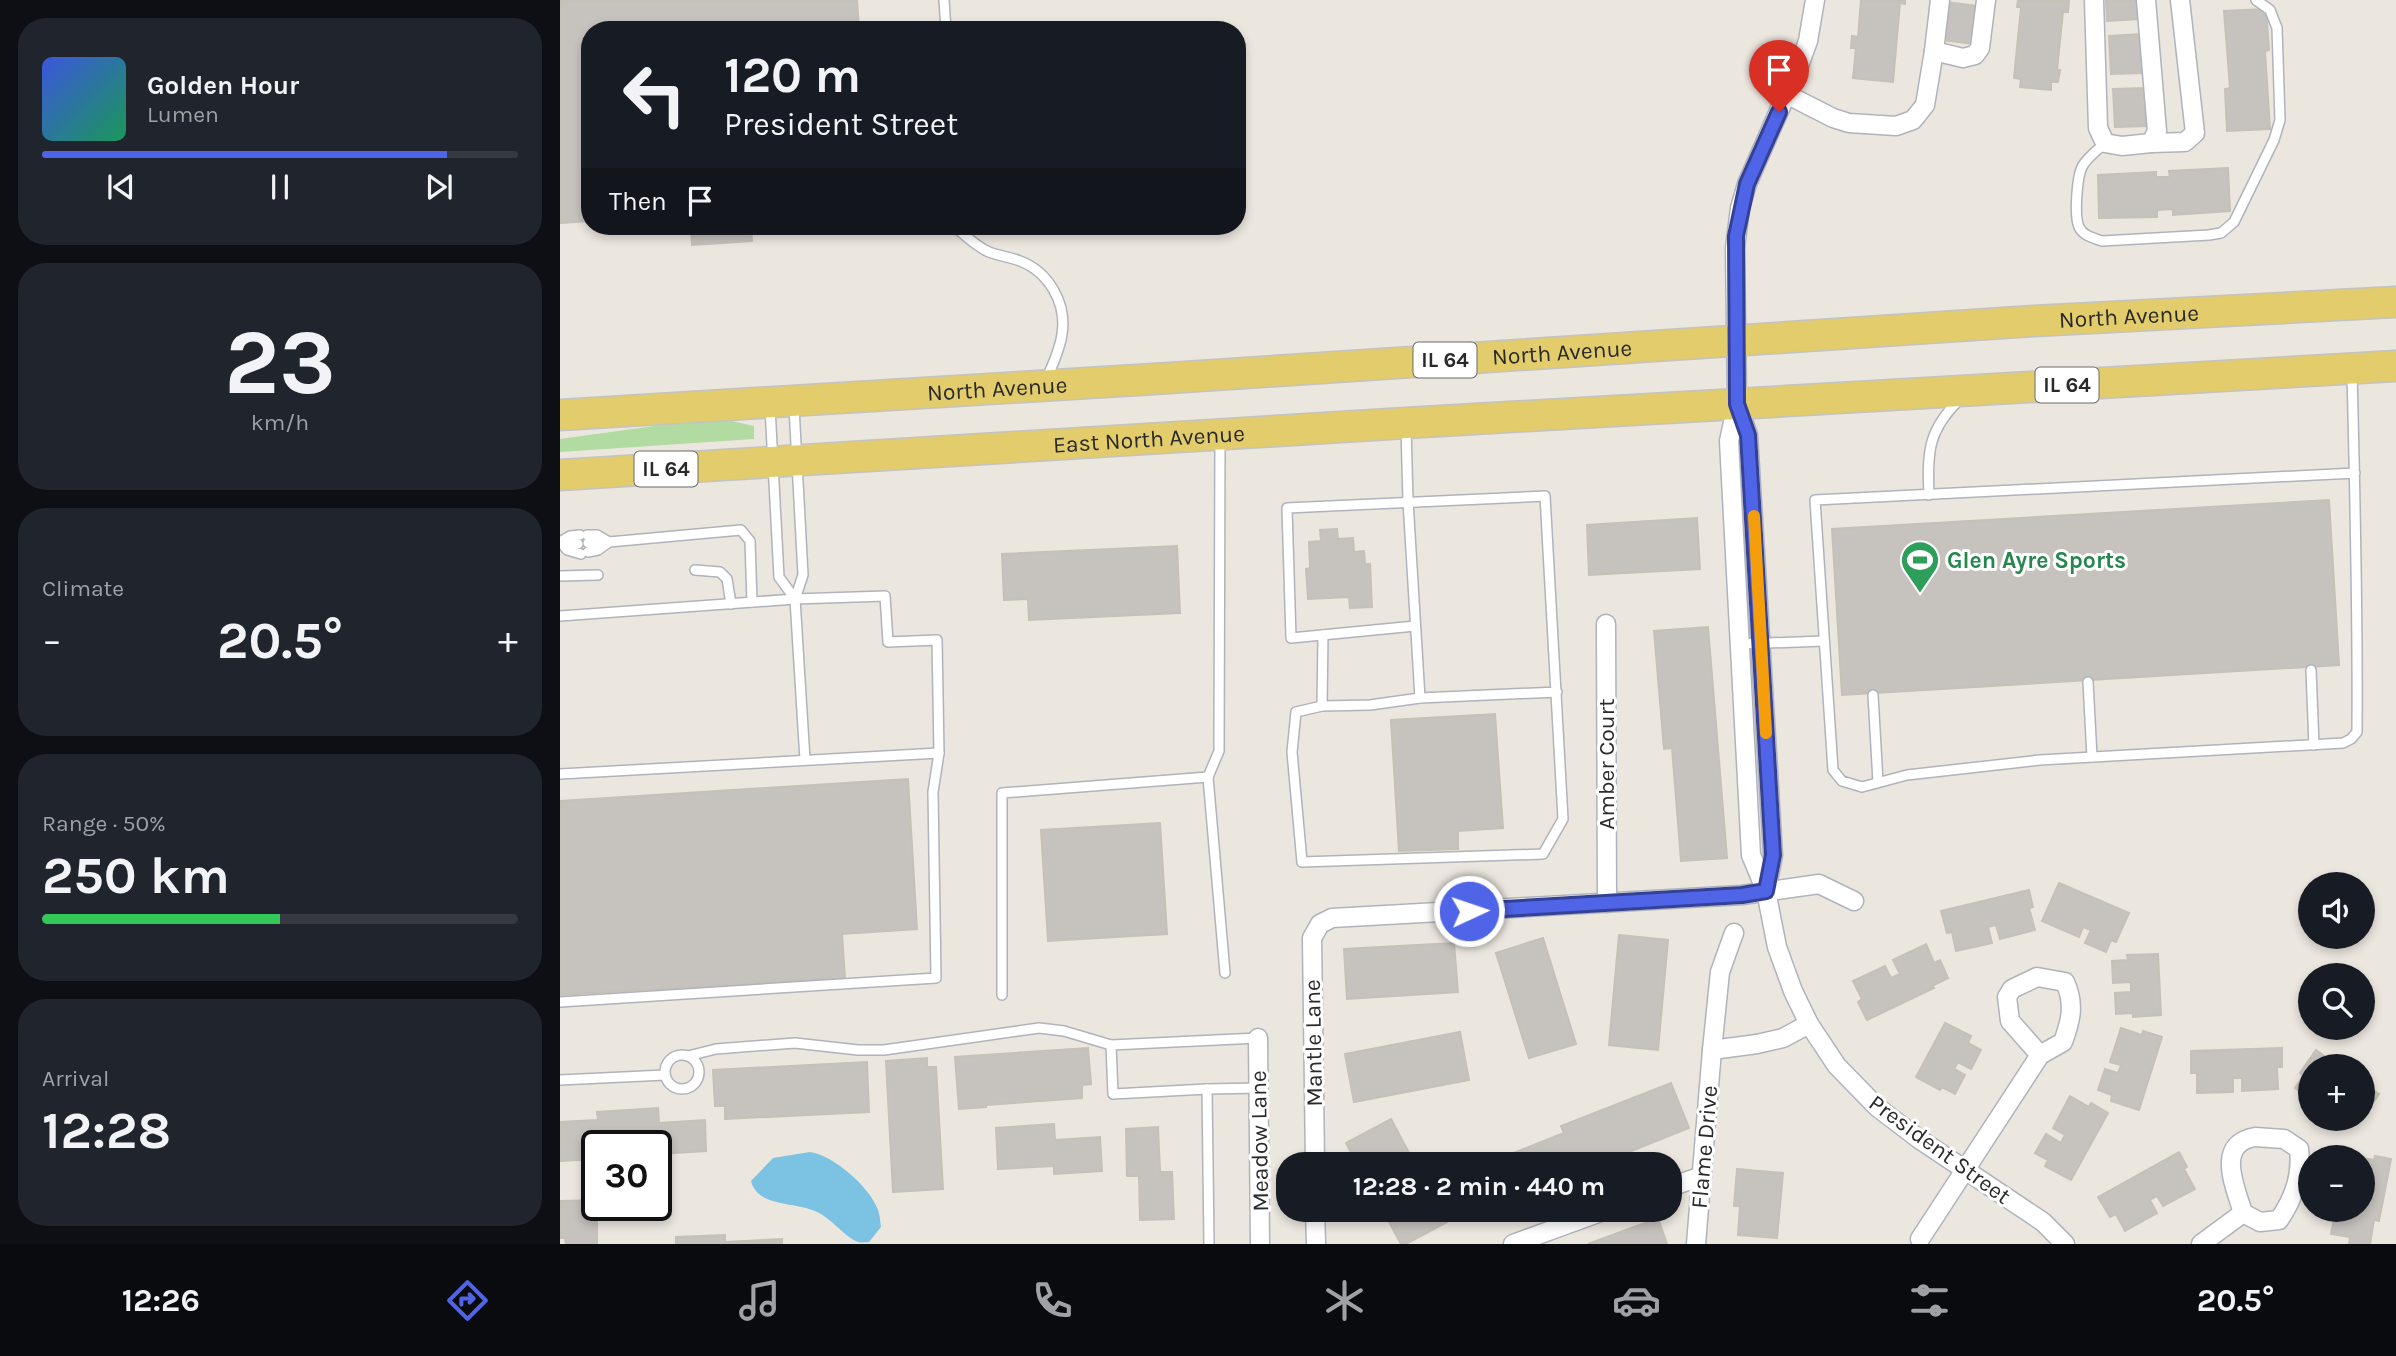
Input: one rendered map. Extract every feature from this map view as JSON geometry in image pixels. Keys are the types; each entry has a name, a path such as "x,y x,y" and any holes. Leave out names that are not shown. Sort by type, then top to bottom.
{"main road":[{"name":"North Avenue","path":"560,415 2034,321 2396,302"},
{"name":"IL 64","path":"1737,404 2396,366"},
{"name":"East North Avenue","path":"560,475 1737,404"}],"street":[{"name":"President Street","path":"1815,0 1808,41 1788,94 1747,184 1735,248 1737,404 1729,441 1751,855 1766,891 1777,947 1793,991 1809,1024 1837,1066 1877,1107 1919,1139 2043,1222 2065,1244"},
{"path":"1788,94 1849,124 1896,126 1913,120 1925,105 1940,0"},
{"path":"1934,51 1963,58 1975,55 1980,48 1986,0"},
{"path":"2094,0 2098,128 2105,142 2122,146 2185,142 2195,133 2180,0"},
{"path":"2146,0 2157,131 2151,143"},
{"name":"President Street","path":"1737,404 1748,435 1761,643 1773,855 1766,891"},
{"name":"Amber Court","path":"1606,624 1606,904"},
{"path":"1606,904 1742,895 1819,884 1854,901"},
{"name":"Mantle Lane","path":"1315,1152 1312,938 1320,924 1332,918 1606,904"},
{"name":"Flame Drive","path":"1696,1244 1720,972 1734,933"},
{"path":"1920,1239 2040,1055 2063,1042 2072,1019 2071,995 2065,982 2037,976 2012,989 2007,997 2010,1021 2040,1055"},
{"path":"1712,1050 1783,1038 1809,1024"},
{"name":"Meadow Lane","path":"1258,1038 1260,1244"},
{"path":"2255,1137 2284,1139 2299,1149 2301,1168 2298,1179 2291,1202 2279,1220 2260,1222 2243,1213 2230,1171 2233,1148 2242,1139 2255,1137"},
{"path":"1682,1182 1702,1175"},
{"path":"2201,1244 2243,1213"},
{"path":"1315,1222 1315,1244"},
{"path":"1513,1244 1573,1222"}],"lane":[{"path":"944,0 945,21"},
{"path":"2105,142 2084,163 2080,172 2077,220 2080,230 2089,237 2102,240 2208,235 2221,233 2234,222 2274,140 2280,120 2277,28 2270,10 2256,0"},
{"path":"964,235 987,251 1033,267 1045,277 1056,293 1062,309 1063,332 1059,350 1044,385"},
{"path":"2352,368 2355,472 2357,732 2351,739 2343,743 2314,745 2040,760 1907,775 1862,787 1842,781 1833,770 1815,500 2355,472"},
{"path":"1929,495 1928,450 1932,436 1940,422 1970,390"},
{"path":"782,401 785,461 779,577 795,599"},
{"path":"782,401 785,461 803,575 795,599 805,760"},
{"path":"1406,422 1420,698"},
{"path":"1220,435 1219,751 1208,777 1225,973"},
{"path":"1415,626 1291,638 1287,509 1545,496 1557,692 1563,819 1543,854 1302,862 1292,752 1296,712 1322,706 1370,705 1420,698 1557,692"},
{"path":"561,542 584,544 598,550 609,542 741,530 750,541 751,602"},
{"path":"584,544 597,535 609,542"},
{"path":"695,570 720,572 727,579 731,604"},
{"path":"560,576 598,575"},
{"path":"560,615 795,599 885,596 888,642 937,639 939,753 933,792 936,978 560,1002"},
{"path":"1322,635 1322,706"},
{"path":"1740,645 1824,641"},
{"path":"2311,670 2314,745"},
{"path":"2088,682 2092,757"},
{"path":"1873,695 1878,782"},
{"path":"560,774 939,753"},
{"path":"1002,995 1002,793 1208,777"},
{"path":"688,1056 697,1063 697,1080 682,1089 677,1088 667,1081 665,1075 666,1065 673,1057 716,1049 795,1043 884,1050 1039,1028 1064,1031 1111,1045 1258,1038"},
{"path":"1111,1045 1113,1094 1259,1088"},
{"path":"560,1080 665,1075"},
{"path":"1207,1089 1209,1244"}],"green space":[{"path":"727,420 754,426 754,439 560,452 560,439 676,423"}],"water":[{"path":"810,1152 840,1166 859,1182 874,1201 881,1227 869,1242 853,1240 817,1212 769,1200 755,1190 751,1181 773,1158"}],"building":[{"path":"560,0 857,0 858,21 581,21 581,222 560,223"},
{"path":"1861,0 1905,0 1905,4 1900,3 1893,82 1853,78 1856,48 1851,48 1852,36 1858,37"},
{"path":"2018,0 2069,0 2068,12 2063,12 2058,82 2051,82 2051,90 2020,87 2021,79 2014,78 2021,7 2017,7"},
{"path":"2106,0 2138,0 2139,19 2107,21"},
{"path":"1946,2 1978,6 1973,44 1941,40"},
{"path":"2266,9 2269,50 2265,51 2270,129 2227,131 2225,89 2230,88 2224,11"},
{"path":"2141,34 2143,73 2111,74 2109,36"},
{"path":"2145,88 2147,126 2115,127 2113,89"},
{"path":"2228,168 2230,211 2173,215 2173,209 2157,210 2157,217 2099,218 2098,175 2156,172 2156,177 2170,177 2169,171"},
{"path":"691,235 752,235 752,241 692,245"},
{"path":"2329,500 2339,665 1842,695 1832,529"},
{"path":"1697,518 1700,569 1589,575 1587,525"},
{"path":"1337,529 1338,539 1353,538 1354,552 1364,551 1365,564 1370,564 1372,607 1350,608 1349,597 1308,599 1306,569 1310,568 1309,542 1321,541 1320,530"},
{"path":"1177,546 1180,613 1029,620 1028,599 1004,600 1002,554"},
{"path":"1708,627 1727,858 1681,861 1672,748 1664,749 1654,631"},
{"path":"1495,714 1503,828 1458,831 1458,849 1399,851 1391,720"},
{"path":"908,779 917,929 842,934 845,978 560,995 560,801"},
{"path":"1160,823 1167,934 1048,941 1041,830"},
{"path":"2059,883 2129,913 2116,942 2111,940 2106,952 2085,943 2091,930 2083,927 2079,937 2042,921"},
{"path":"2029,890 2033,907 2029,908 2035,930 2000,939 1996,925 1988,927 1992,943 1956,951 1952,932 1947,933 1941,911"},
{"path":"1619,935 1668,940 1658,1050 1609,1045"},
{"path":"1543,938 1576,1044 1529,1058 1496,953"},
{"path":"1454,943 1458,992 1347,999 1344,949"},
{"path":"1926,944 1934,963 1940,960 1948,978 1932,986 1934,988 1867,1020 1858,1002 1862,999 1853,981 1885,966 1891,978 1900,974 1893,960"},
{"path":"2158,954 2161,1015 2133,1017 2133,1013 2116,1014 2115,993 2131,992 2131,982 2113,983 2112,961 2128,960 2127,955"},
{"path":"1945,1023 1971,1036 1968,1043 1981,1050 1971,1069 1958,1062 1954,1069 1965,1075 1955,1094 1942,1087 1940,1090 1916,1077"},
{"path":"2121,1028 2142,1035 2143,1031 2162,1037 2139,1110 2111,1101 2112,1095 2098,1090 2105,1069 2118,1073 2121,1065 2110,1062"},
{"path":"1460,1032 1469,1080 1354,1102 1345,1054"},
{"path":"1088,1048 1091,1084 1082,1085 1082,1098 959,1109 955,1057"},
{"path":"2282,1048 2282,1067 2277,1067 2278,1089 2242,1091 2242,1078 2233,1078 2233,1092 2197,1093 2197,1073 2191,1073 2191,1051"},
{"path":"927,1058 927,1067 936,1067 943,1189 893,1192 886,1061"},
{"path":"867,1062 869,1112 725,1119 725,1106 715,1106 713,1070"},
{"path":"1671,1083 1689,1128 1629,1152 1516,1152 1564,1133 1561,1126"},
{"path":"2070,1096 2089,1107 2091,1103 2108,1113 2071,1180 2045,1166 2048,1160 2035,1153 2046,1134 2061,1143 2065,1135 2053,1128"},
{"path":"658,1108 659,1123 705,1120 706,1151 672,1153 672,1130 581,1130 581,1160 560,1161 560,1122 598,1120 597,1112"},
{"path":"1391,1119 1409,1152 1351,1152 1346,1143"},
{"path":"1054,1124 1055,1140 1100,1137 1102,1171 1054,1174 1054,1166 998,1169 996,1128"},
{"path":"1158,1127 1160,1172 1172,1172 1174,1219 1140,1220 1139,1176 1127,1176 1126,1129"},
{"path":"2179,1152 2187,1167 2184,1169 2195,1189 2163,1206 2157,1196 2150,1200 2157,1213 2125,1231 2116,1214 2110,1217 2098,1197"},
{"path":"2375,1156 2391,1159 2379,1221 2375,1220"},
{"path":"1737,1169 1783,1173 1777,1238 1738,1235 1740,1206 1734,1206"},
{"path":"581,1200 581,1221 597,1221 597,1244 566,1244 565,1238 560,1238 560,1201"},
{"path":"1389,1222 1447,1222 1406,1244 1401,1244"},
{"path":"1647,1222 1659,1222 1667,1244 1588,1244"},
{"path":"2333,1222 2374,1222 2370,1244 2349,1244 2350,1237 2331,1234"},
{"path":"725,1235 725,1242 782,1239 782,1244 676,1244 676,1237"}],"slow traffic":[{"path":"1754,516 1766,733"}],"place":[{"name":"Glen Ayre Sports","path":"1920,594"}],"route":[{"path":"1469,911 1742,895 1766,891 1773,855 1748,435 1737,404 1735,248 1747,184 1779,112"}]}
